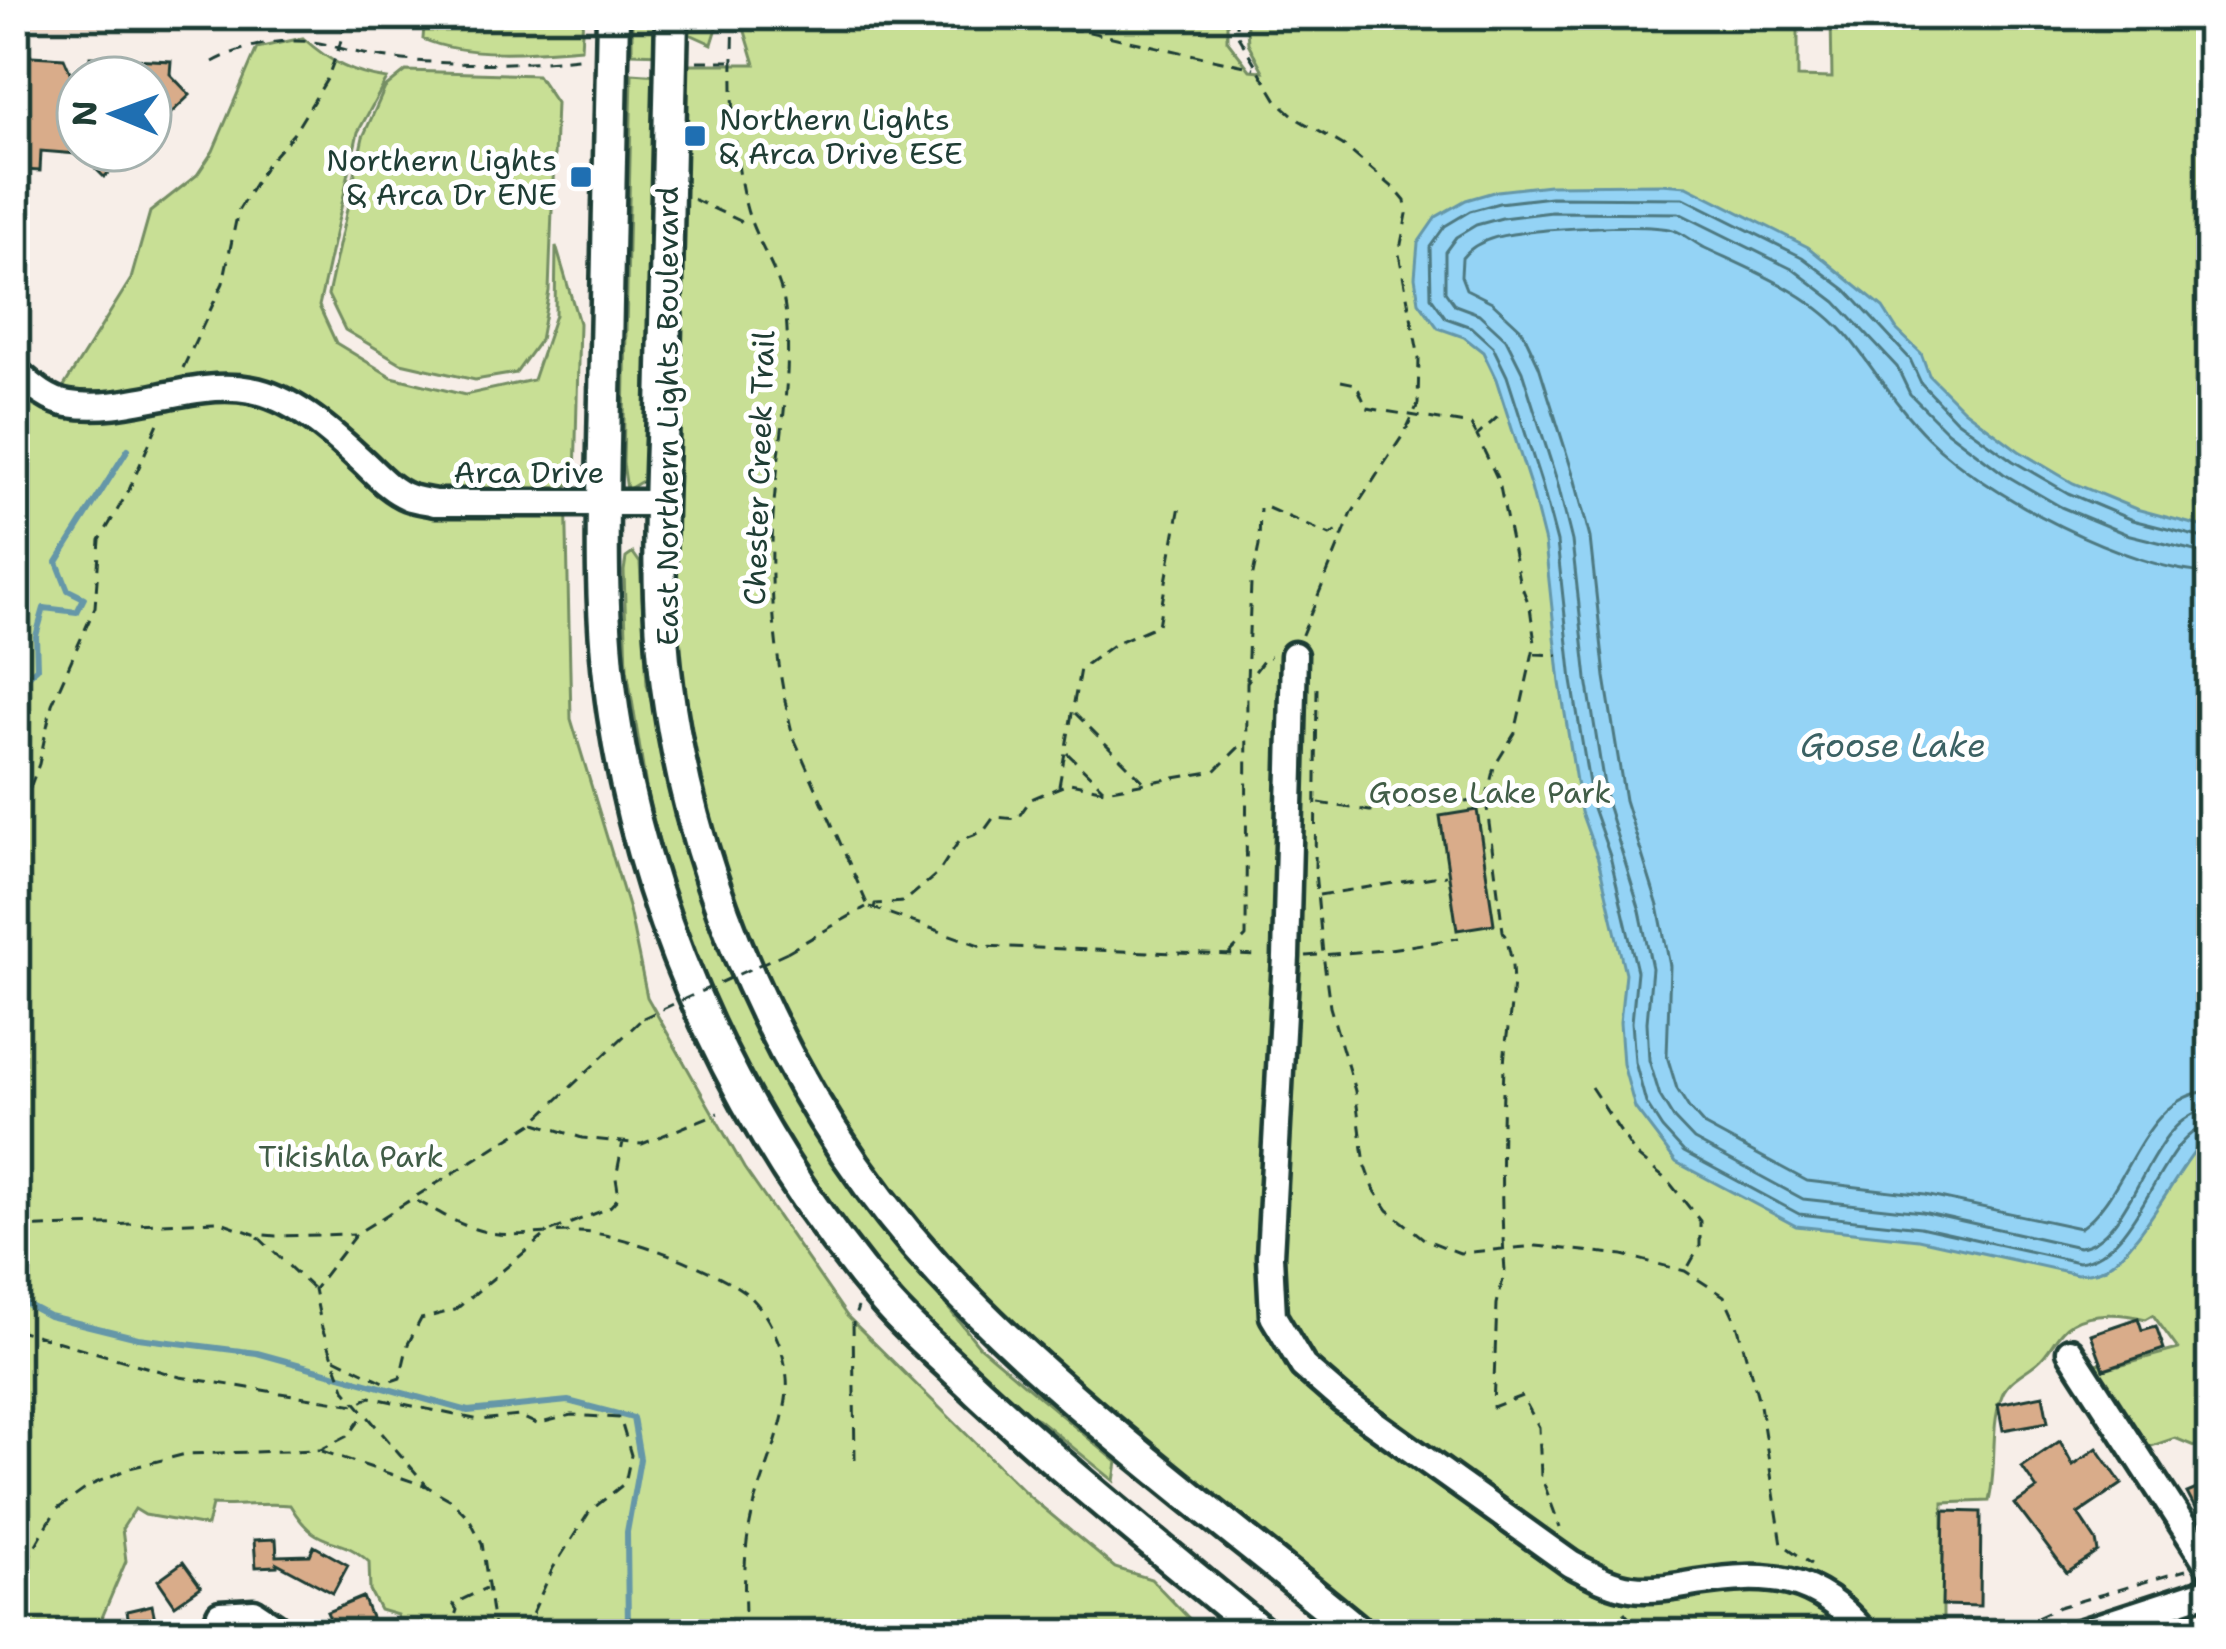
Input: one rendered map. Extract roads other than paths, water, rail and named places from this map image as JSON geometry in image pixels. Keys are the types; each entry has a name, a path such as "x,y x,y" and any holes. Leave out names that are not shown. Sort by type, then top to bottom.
{"main road":[{"name":"East Northern Lights Boulevard","path":"613,15 604,620 614,715 636,823 676,954 764,1134 795,1183 888,1305 1026,1437 1264,1634"},
{"name":"East Northern Lights Boulevard","path":"672,15 660,503 667,688 695,816 730,931 816,1106 882,1200 964,1297 1104,1422 1361,1634"}],"street":[{"name":"Arca Drive","path":"15,371 38,390 67,404 110,403 220,386 257,391 290,404 386,484 408,497 435,503 660,503"},
{"path":"1294,656 1286,957 1270,1256 1273,1316 1303,1366 1342,1400 1604,1582 1646,1589 1748,1575 1784,1578 1816,1591 1850,1616 1864,1634"},
{"path":"2070,1351 2209,1566"},
{"path":"2076,1634 2211,1590"},
{"path":"213,1634 220,1614 254,1612 275,1626 274,1634"}],"water":[{"name":"Goose Lake","path":"1549,185 1687,186 1808,247 1883,308 1921,353 1929,375 1964,410 2019,451 2073,483 2136,509 2211,529 2211,1132 2147,1224 2102,1270 2077,1274 1918,1239 1796,1226 1676,1162 1635,1108 1623,1064 1620,1022 1625,973 1598,859 1581,812 1560,683 1545,543 1531,488 1483,352 1464,337 1438,328 1419,302 1415,277 1418,243 1436,217 1466,200"}],"waterway":[{"path":"15,709 23,680 37,668 36,636 44,608 77,612 84,598 68,590 57,562 128,449"},
{"path":"15,1298 49,1316 138,1338 257,1353 468,1411 568,1401 633,1418 640,1459 627,1532 628,1634"}],"place":[{"name":"Northern Lights & Arca Drive ESE","path":"695,136"},
{"name":"Northern Lights & Arca Dr ENE","path":"581,177"}],"park label":[{"name":"Goose Lake Park","path":"1490,792"},
{"name":"Tikishla Park","path":"351,1156"}]}
